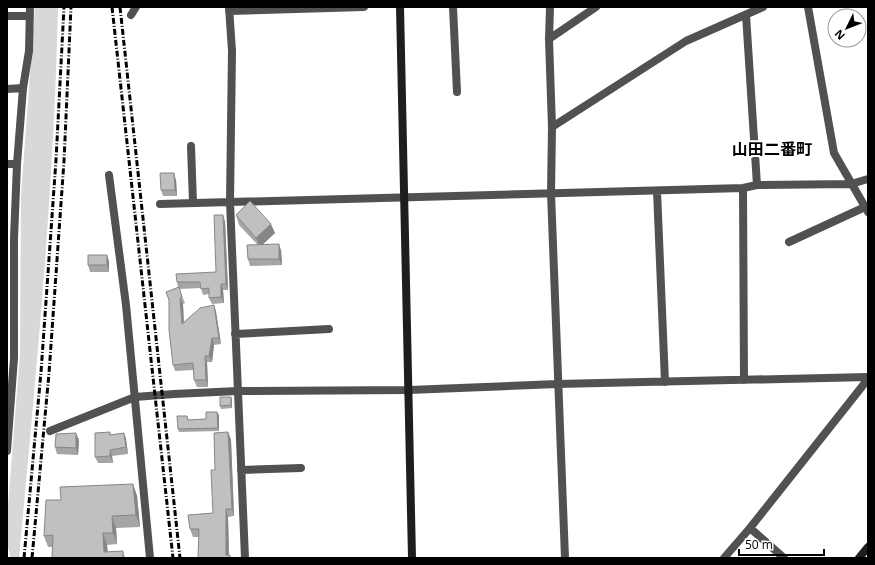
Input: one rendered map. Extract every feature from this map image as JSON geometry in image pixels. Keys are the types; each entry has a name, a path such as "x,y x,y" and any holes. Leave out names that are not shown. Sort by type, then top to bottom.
{"street":[{"path":"7,451 9,397 14,358 11,321 11,238 23,88 28,51 30,7"},
{"path":"131,15 136,7"},
{"path":"245,558 230,202 232,51 229,9 364,7"},
{"path":"400,7 412,558"},
{"path":"453,7 457,92"},
{"path":"550,7 549,39 552,127 551,193 557,384 565,558"},
{"path":"549,39 596,7"},
{"path":"552,127 686,41 763,7"},
{"path":"789,242 867,210 834,153 808,7"},
{"path":"746,15 757,185"},
{"path":"7,16 30,16"},
{"path":"7,89 23,88"},
{"path":"191,146 193,203"},
{"path":"7,164 17,164"},
{"path":"109,175 126,305 150,558"},
{"path":"160,204 743,188 757,185 851,184 868,179"},
{"path":"743,188 744,380"},
{"path":"657,191 665,382"},
{"path":"236,334 329,329"},
{"path":"50,431 134,397 238,391 409,390 557,384 868,378"},
{"path":"724,558 750,528 868,378"},
{"path":"241,470 301,468"},
{"path":"750,528 784,558"},
{"path":"859,558 868,546"}],"shaded area":[{"path":"35,7 58,7 53,145 32,421 19,558 10,558 7,546 7,518 20,353 21,195"}],"building":[{"path":"160,173 174,173 175,190 161,190"},
{"path":"250,201 271,224 256,238 236,215"},
{"path":"214,215 223,215 226,284 221,284 221,297 209,298 209,288 201,289 200,282 177,282 176,274 216,272"},
{"path":"279,244 279,259 248,259 247,245"},
{"path":"88,255 107,255 107,265 88,265"},
{"path":"179,287 182,297 180,298 182,324 200,308 214,305 219,338 212,338 209,356 205,356 206,380 194,380 193,363 173,365 169,330 169,300 166,292"},
{"path":"220,397 231,397 231,405 220,406"},
{"path":"206,412 217,412 218,428 178,429 177,416 187,416 188,420 206,419"},
{"path":"110,432 110,435 124,433 126,447 110,450 110,456 95,457 95,433"},
{"path":"228,432 232,509 226,509 226,555 230,555 230,558 198,558 199,529 190,529 188,515 213,513 211,470 215,470 214,433"},
{"path":"76,433 76,448 55,447 56,434"},
{"path":"133,484 136,515 112,516 113,533 103,533 104,552 123,551 123,558 52,558 53,535 44,536 46,500 61,500 60,487"}],"railway":[{"path":"24,558 41,372 56,160 64,7"},
{"path":"32,558 49,373 64,161 71,7"},
{"path":"112,7 173,558"},
{"path":"120,7 180,558"}],"district":[{"name":"山田二番町","path":"772,149"}]}
